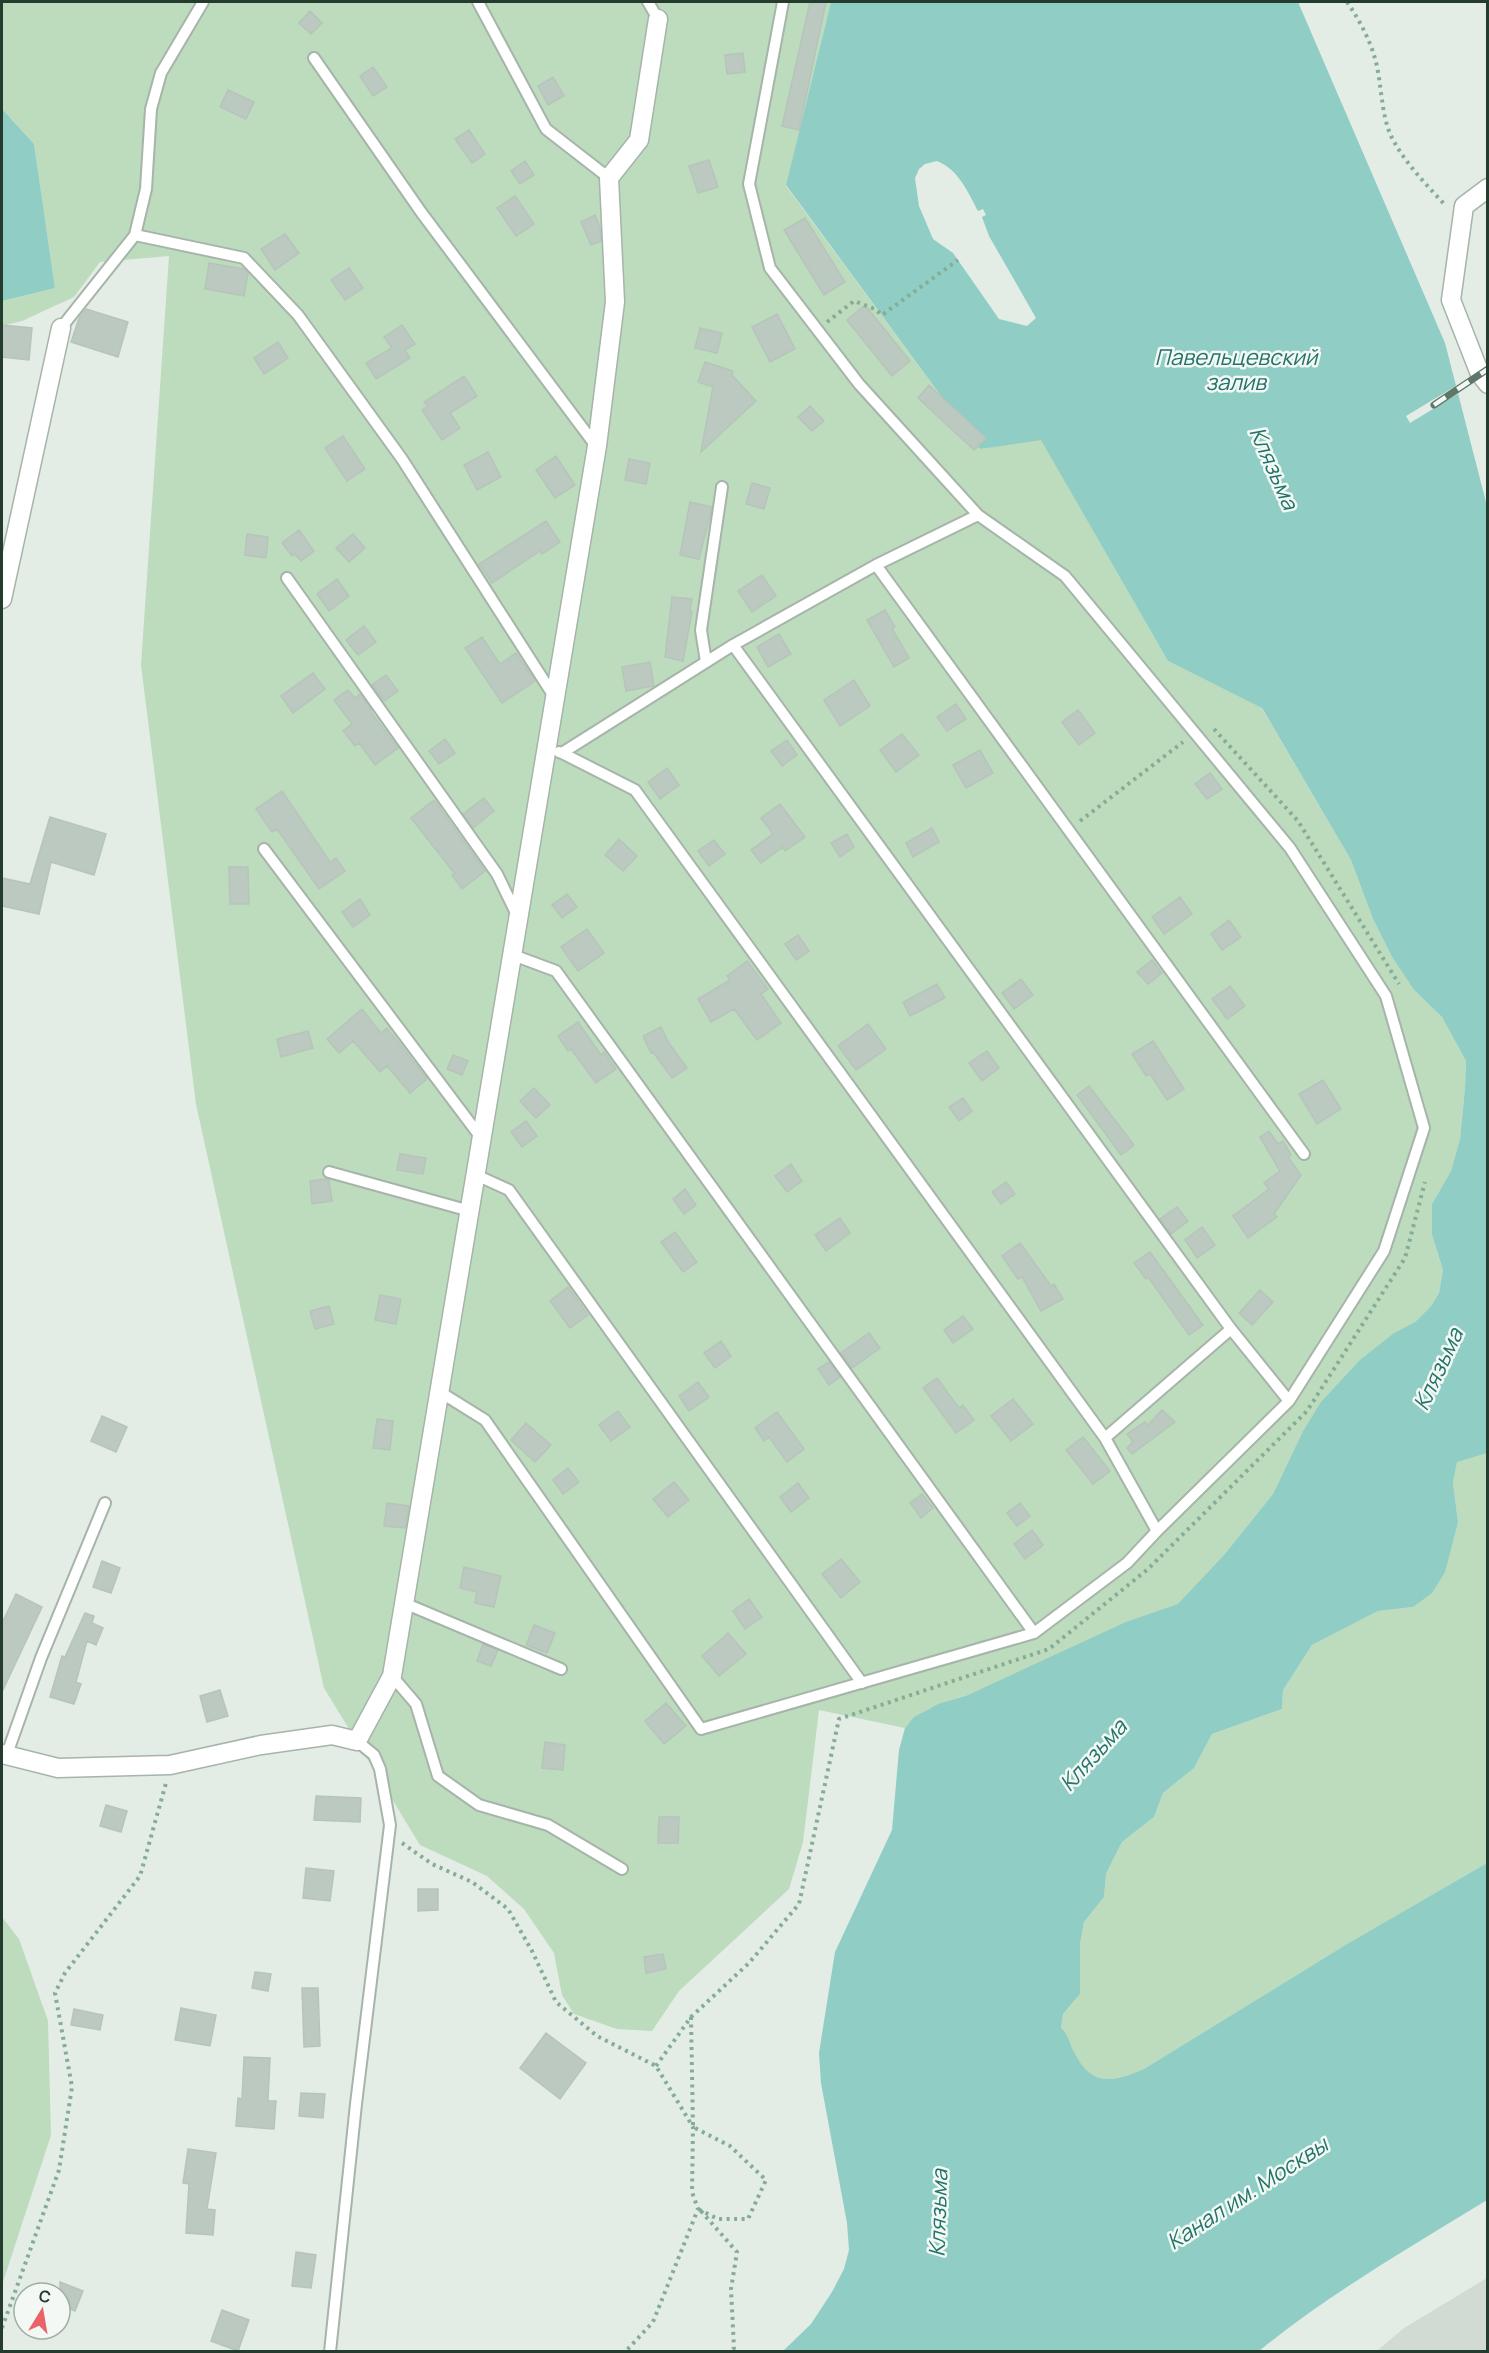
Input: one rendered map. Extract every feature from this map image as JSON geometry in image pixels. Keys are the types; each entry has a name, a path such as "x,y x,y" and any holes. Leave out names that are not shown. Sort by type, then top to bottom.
{"street":[{"path":"4,1754 58,1768 170,1765 261,1745 332,1735 357,1741 392,1676 519,919 554,751 555,698 597,446 615,302 609,178 639,140 658,19"},
{"path":"1488,188 1464,206 1451,300 1480,374 1488,384"},
{"path":"2,598 61,328"}],"lane":[{"path":"61,328 135,236 146,189 152,109 161,73 203,2"},
{"path":"478,2 546,129 609,178"},
{"path":"648,2 658,19"},
{"path":"440,1392 485,1420 701,1730 1034,1634 1127,1563 1156,1531 1289,1401 1384,1251 1424,1128 1386,996 1290,848 1065,576 978,515 859,384 770,267 748,184 783,2"},
{"path":"314,58 421,212 597,446"},
{"path":"135,236 244,258 298,315 402,459 555,698"},
{"path":"706,662 701,630 722,487"},
{"path":"554,751 733,645 876,565 978,515"},
{"path":"876,565 1305,1154"},
{"path":"287,578 497,874 519,919"},
{"path":"733,645 1231,1329 1289,1401"},
{"path":"554,751 635,790 1105,1438 1156,1531"},
{"path":"264,849 482,1139"},
{"path":"513,955 556,971 1034,1634"},
{"path":"329,1172 470,1211"},
{"path":"476,1175 509,1190 862,1683"},
{"path":"1105,1438 1231,1329"},
{"path":"4,1754 105,1503"},
{"path":"404,1603 561,1669"},
{"path":"392,1676 416,1704 438,1776 479,1805 548,1825 622,1869"},
{"path":"330,2352 356,2104 390,1825 380,1769 374,1755 357,1741"}],"path":[{"path":"1347,2 1374,56 1391,134 1410,165 1461,225"},
{"path":"818,330 854,301 875,309 882,315 958,260"},
{"path":"1069,830 1209,723 1298,821 1402,988"},
{"path":"656,2066 691,2017 749,1963 799,1904 839,1719 1049,1649 1148,1569 1307,1412 1405,1258 1427,1172"},
{"path":"2,2328 58,2170 72,2086 56,1993 65,1973 140,1876 170,1765"},
{"path":"390,1825 404,1845 432,1864 472,1882 508,1909 532,1951 556,2002 597,2036 656,2066 693,2127 730,2146 766,2180 748,2219 718,2219 698,2209"},
{"path":"691,2017 692,2192 698,2209 737,2252 731,2289 734,2348 730,2352"},
{"path":"625,2352 654,2322 698,2209"}],"shaded area":[{"path":"1487,2278 1487,2351 1377,2351 1404,2328"}],"green space":[{"path":"2,2 831,2 786,186 980,449 1041,439 1168,661 1261,707 1351,860 1373,919 1392,957 1414,990 1442,1017 1466,1061 1460,1139 1451,1171 1432,1204 1432,1235 1443,1270 1439,1293 1431,1306 1415,1322 1394,1333 1302,1433 1273,1494 1224,1555 1179,1604 968,1695 934,1707 918,1715 905,1728 819,1710 803,1842 789,1889 679,1991 652,2031 617,2029 574,2014 562,1995 554,1953 524,1909 487,1876 420,1845 324,1688 196,1104 141,665 169,256 100,262 74,297 22,321 2,326 2,301 55,288 34,144 2,109"},
{"path":"1487,1453 1487,1863 1347,1944 1144,2069 1113,2079 1096,2077 1088,2072 1074,2053 1061,2028 1063,2014 1080,1994 1080,1944 1084,1922 1104,1897 1106,1874 1122,1842 1154,1817 1163,1793 1194,1768 1212,1734 1282,1709 1283,1690 1312,1645 1378,1611 1413,1607 1458,1522 1453,1483 1457,1461"},
{"path":"2,1917 19,1939 48,2021 51,2135 2,2285"}],"water":[{"name":"Павельцевский залив","path":"831,2 1298,2 1445,343 1487,506 1487,1453 1457,1462 1453,1483 1458,1522 1445,1572 1432,1593 1413,1607 1378,1611 1312,1645 1283,1690 1282,1709 1212,1734 1194,1768 1163,1793 1154,1817 1122,1842 1106,1874 1104,1897 1084,1922 1080,1944 1080,1994 1063,2014 1061,2028 1081,2064 1096,2077 1113,2079 1144,2069 1347,1944 1487,1863 1487,2200 1399,2253 1313,2310 1259,2351 782,2352 811,2324 844,2269 849,2250 847,2223 821,2083 819,2053 835,1952 892,1830 899,1750 905,1728 914,1717 938,1704 968,1695 1126,1622 1178,1604 1224,1555 1273,1494 1302,1433 1321,1402 1360,1360 1394,1333 1415,1322 1431,1306 1439,1293 1443,1270 1432,1235 1432,1204 1451,1171 1460,1139 1466,1061 1442,1017 1414,990 1392,957 1373,919 1351,860 1262,708 1168,661 1041,440 980,449 786,185","holes":["937,161 957,175 978,211 983,209 986,215 982,217 989,236 1036,318 1027,326 999,319 953,253 933,239 919,206 915,178 919,169 925,164"]},
{"path":"2,109 34,144 55,288 2,301"}],"pier":[{"path":"1459,384 1461,392 1410,423 1406,416"}],"building":[{"path":"810,2 826,2 799,130 782,126"},
{"path":"310,11 322,23 311,34 299,23"},
{"path":"743,53 745,72 727,74 725,55"},
{"path":"373,67 387,87 373,96 360,76"},
{"path":"553,77 564,96 548,105 538,86"},
{"path":"228,90 254,102 246,119 220,107"},
{"path":"469,130 485,154 472,163 455,139"},
{"path":"709,160 718,187 698,193 689,166"},
{"path":"525,161 534,175 520,184 511,171"},
{"path":"515,196 534,224 516,236 497,208"},
{"path":"595,215 600,227 601,241 591,245 581,222"},
{"path":"805,218 845,282 824,295 784,230"},
{"path":"285,234 299,253 275,270 261,249"},
{"path":"209,263 244,269 248,273 244,296 205,289"},
{"path":"349,268 363,288 345,300 331,280"},
{"path":"865,305 910,361 892,376 847,320"},
{"path":"86,309 128,322 118,357 71,342 79,318"},
{"path":"777,314 795,349 770,362 752,327"},
{"path":"2,325 32,328 29,360 2,357"},
{"path":"402,325 415,344 405,350 410,358 376,379 366,363 392,348 384,337"},
{"path":"700,328 722,333 717,353 695,348"},
{"path":"278,342 288,358 264,374 254,358"},
{"path":"705,362 733,371 732,375 756,401 701,452 713,387 698,382"},
{"path":"464,376 477,396 450,413 460,428 442,440 422,410 428,406 424,402"},
{"path":"929,385 986,438 974,450 918,398"},
{"path":"810,406 824,421 812,431 798,417"},
{"path":"343,436 365,469 347,481 325,448"},
{"path":"488,452 501,477 477,490 464,465"},
{"path":"556,456 575,485 555,498 536,470"},
{"path":"629,459 650,463 646,484 625,480"},
{"path":"752,483 770,488 764,509 746,504"},
{"path":"690,502 712,507 699,559 680,555"},
{"path":"546,521 560,542 542,554 540,551 492,583 479,564"},
{"path":"299,530 314,551 301,561 295,554 292,556 282,543"},
{"path":"247,534 268,537 266,558 245,555"},
{"path":"353,534 365,548 349,562 336,548"},
{"path":"762,575 776,596 752,612 738,591"},
{"path":"337,579 349,596 329,611 317,594"},
{"path":"672,597 692,599 690,611 692,612 683,661 665,657"},
{"path":"885,610 909,658 894,667 867,620"},
{"path":"364,626 376,642 358,655 346,640"},
{"path":"779,634 791,654 768,667 757,647"},
{"path":"482,637 500,664 516,653 535,681 502,703 465,648"},
{"path":"650,662 654,686 626,691 622,667"},
{"path":"313,673 325,689 293,713 281,696"},
{"path":"386,675 398,691 384,701 372,685"},
{"path":"854,680 870,706 840,726 824,700"},
{"path":"348,690 355,698 360,694 398,748 375,765 359,743 355,746 343,731 352,724 334,700"},
{"path":"956,704 966,719 947,731 937,717"},
{"path":"1078,710 1095,733 1079,745 1062,722"},
{"path":"902,734 919,755 896,772 880,750"},
{"path":"445,739 455,753 439,764 429,751"},
{"path":"787,740 797,755 782,766 771,751"},
{"path":"980,750 993,773 966,788 953,765"},
{"path":"667,768 679,785 660,799 648,782"},
{"path":"1210,773 1222,789 1207,799 1195,784"},
{"path":"282,791 330,862 336,858 345,871 319,889 277,829 272,832 256,809"},
{"path":"484,798 494,811 473,828 463,814"},
{"path":"434,800 485,871 462,889 452,875 455,874 411,818"},
{"path":"780,804 805,837 785,851 783,847 761,863 751,850 773,834 761,818"},
{"path":"50,817 106,834 94,875 51,862 39,914 2,906 2,878 30,884"},
{"path":"932,828 939,842 913,857 906,843"},
{"path":"847,834 854,847 840,857 831,843"},
{"path":"619,839 637,856 623,871 605,855"},
{"path":"714,840 725,854 709,866 698,851"},
{"path":"229,867 248,867 249,904 230,904"},
{"path":"567,894 577,907 562,918 552,905"},
{"path":"1180,897 1192,914 1164,934 1152,917"},
{"path":"360,899 370,915 353,927 342,912"},
{"path":"1229,920 1241,937 1222,950 1211,934"},
{"path":"587,929 604,953 578,971 561,947"},
{"path":"798,935 809,951 796,960 785,944"},
{"path":"1152,960 1162,973 1148,984 1137,972"},
{"path":"747,961 768,989 761,994 781,1023 757,1040 734,1009 711,1022 698,999 730,980 727,976"},
{"path":"1021,979 1033,995 1014,1009 1002,993"},
{"path":"937,984 945,998 910,1016 903,1002"},
{"path":"1230,986 1245,1006 1227,1019 1212,999"},
{"path":"362,1009 381,1033 387,1028 427,1079 410,1093 387,1066 380,1072 353,1041 339,1053 327,1039"},
{"path":"578,1022 601,1055 604,1052 616,1069 596,1083 571,1049 568,1051 558,1036"},
{"path":"868,1024 886,1049 856,1070 838,1046"},
{"path":"661,1027 669,1043 687,1068 672,1078 653,1052 651,1053 643,1036"},
{"path":"308,1031 313,1048 281,1057 277,1039"},
{"path":"1153,1041 1184,1089 1167,1100 1150,1074 1146,1076 1132,1054"},
{"path":"987,1051 999,1068 982,1081 969,1063"},
{"path":"453,1055 468,1061 462,1075 447,1069"},
{"path":"1323,1080 1341,1109 1317,1124 1299,1094"},
{"path":"1089,1086 1134,1145 1121,1155 1077,1095"},
{"path":"534,1088 550,1105 536,1118 520,1101"},
{"path":"963,1098 972,1111 959,1121 949,1107"},
{"path":"526,1121 537,1136 522,1147 511,1132"},
{"path":"1269,1131 1278,1144 1283,1141 1291,1155 1288,1157 1301,1175 1274,1214 1277,1217 1248,1238 1233,1216 1269,1189 1264,1183 1280,1171 1260,1137"},
{"path":"400,1154 426,1158 423,1174 397,1170"},
{"path":"791,1164 802,1181 787,1192 775,1176"},
{"path":"329,1180 332,1201 312,1204 310,1181"},
{"path":"1006,1182 1015,1194 1001,1204 992,1192"},
{"path":"685,1189 696,1205 684,1214 673,1199"},
{"path":"1177,1207 1188,1221 1171,1234 1160,1219"},
{"path":"840,1218 850,1233 826,1251 815,1235"},
{"path":"1202,1227 1215,1245 1197,1258 1185,1240"},
{"path":"675,1232 697,1262 683,1272 661,1242"},
{"path":"1020,1243 1051,1286 1054,1284 1063,1299 1041,1311 1022,1277 1018,1279 1002,1256"},
{"path":"1150,1252 1203,1325 1189,1335 1148,1277 1146,1279 1134,1263"},
{"path":"568,1287 588,1315 570,1328 550,1301"},
{"path":"1260,1290 1273,1302 1252,1325 1239,1313"},
{"path":"380,1295 401,1299 396,1324 375,1320"},
{"path":"329,1306 334,1324 315,1329 310,1311"},
{"path":"963,1316 973,1329 953,1343 944,1330"},
{"path":"869,1333 880,1348 852,1368 841,1353"},
{"path":"721,1341 731,1356 715,1368 704,1353"},
{"path":"829,1362 840,1377 829,1385 818,1369"},
{"path":"937,1378 959,1408 963,1405 974,1420 956,1433 923,1388"},
{"path":"698,1382 709,1397 689,1411 679,1396"},
{"path":"1013,1399 1033,1424 1011,1441 991,1416"},
{"path":"1162,1410 1175,1422 1132,1454 1127,1448 1133,1442 1127,1434 1145,1422 1148,1425"},
{"path":"618,1411 630,1427 611,1441 599,1425"},
{"path":"777,1412 804,1449 787,1462 769,1437 764,1441 755,1428"},
{"path":"102,1416 127,1427 116,1452 91,1441"},
{"path":"377,1419 393,1421 390,1450 373,1448"},
{"path":"526,1423 551,1445 535,1462 511,1440"},
{"path":"1083,1437 1110,1471 1093,1484 1066,1450"},
{"path":"568,1468 579,1482 563,1494 553,1480"},
{"path":"674,1482 689,1500 668,1517 653,1499"},
{"path":"798,1483 809,1498 791,1512 780,1497"},
{"path":"922,1494 933,1508 921,1518 910,1503"},
{"path":"387,1503 409,1506 405,1528 384,1526"},
{"path":"1020,1503 1030,1516 1017,1526 1007,1513"},
{"path":"1032,1530 1043,1545 1025,1559 1014,1544"},
{"path":"841,1559 860,1582 841,1598 822,1574"},
{"path":"102,1561 120,1568 111,1593 93,1587"},
{"path":"464,1567 501,1576 494,1607 475,1603 477,1592 460,1588"},
{"path":"16,1594 42,1607 2,1692 2,1623"},
{"path":"749,1599 762,1617 745,1629 733,1611"},
{"path":"85,1613 94,1616 92,1623 103,1628 96,1645 87,1641 76,1682 81,1684 74,1704 50,1697 62,1656 65,1657"},
{"path":"534,1625 555,1633 547,1653 526,1645"},
{"path":"728,1633 746,1654 719,1676 702,1656"},
{"path":"483,1644 498,1650 491,1666 477,1661"},
{"path":"220,1690 228,1716 207,1722 200,1696"},
{"path":"666,1703 686,1726 664,1744 645,1721"},
{"path":"545,1742 565,1745 563,1770 542,1768"},
{"path":"316,1796 361,1798 360,1822 314,1820"},
{"path":"106,1805 127,1811 121,1832 100,1826"},
{"path":"659,1817 679,1817 678,1843 658,1843"},
{"path":"306,1868 334,1871 330,1901 303,1898"},
{"path":"418,1889 438,1889 438,1910 418,1911"},
{"path":"663,1954 666,1969 646,1973 644,1957"},
{"path":"255,1972 271,1974 268,1991 252,1988"},
{"path":"302,1988 318,1988 320,2046 304,2047"},
{"path":"181,2008 216,2015 210,2046 175,2040"},
{"path":"74,2009 103,2015 100,2030 71,2025"},
{"path":"546,2033 586,2063 560,2099 520,2068"},
{"path":"244,2057 270,2058 268,2101 276,2101 274,2129 236,2126 238,2098 242,2099"},
{"path":"301,2093 325,2094 323,2118 299,2116"},
{"path":"188,2149 216,2153 207,2209 215,2210 213,2235 186,2233 189,2184 183,2183"},
{"path":"296,2252 316,2255 311,2288 292,2286"},
{"path":"72,2287 83,2291 75,2311 72,2310"},
{"path":"222,2310 249,2320 238,2351 211,2341"}],"railway":[{"path":"1434,405 1488,369"}],"water label":[{"name":"Клязьма","path":"1274,468"},
{"name":"Клязьма","path":"1438,1369"},
{"name":"Клязьма","path":"1093,1755"},
{"name":"Канал им. Москвы","path":"1247,2193"},
{"name":"Клязьма","path":"938,2213"}]}
